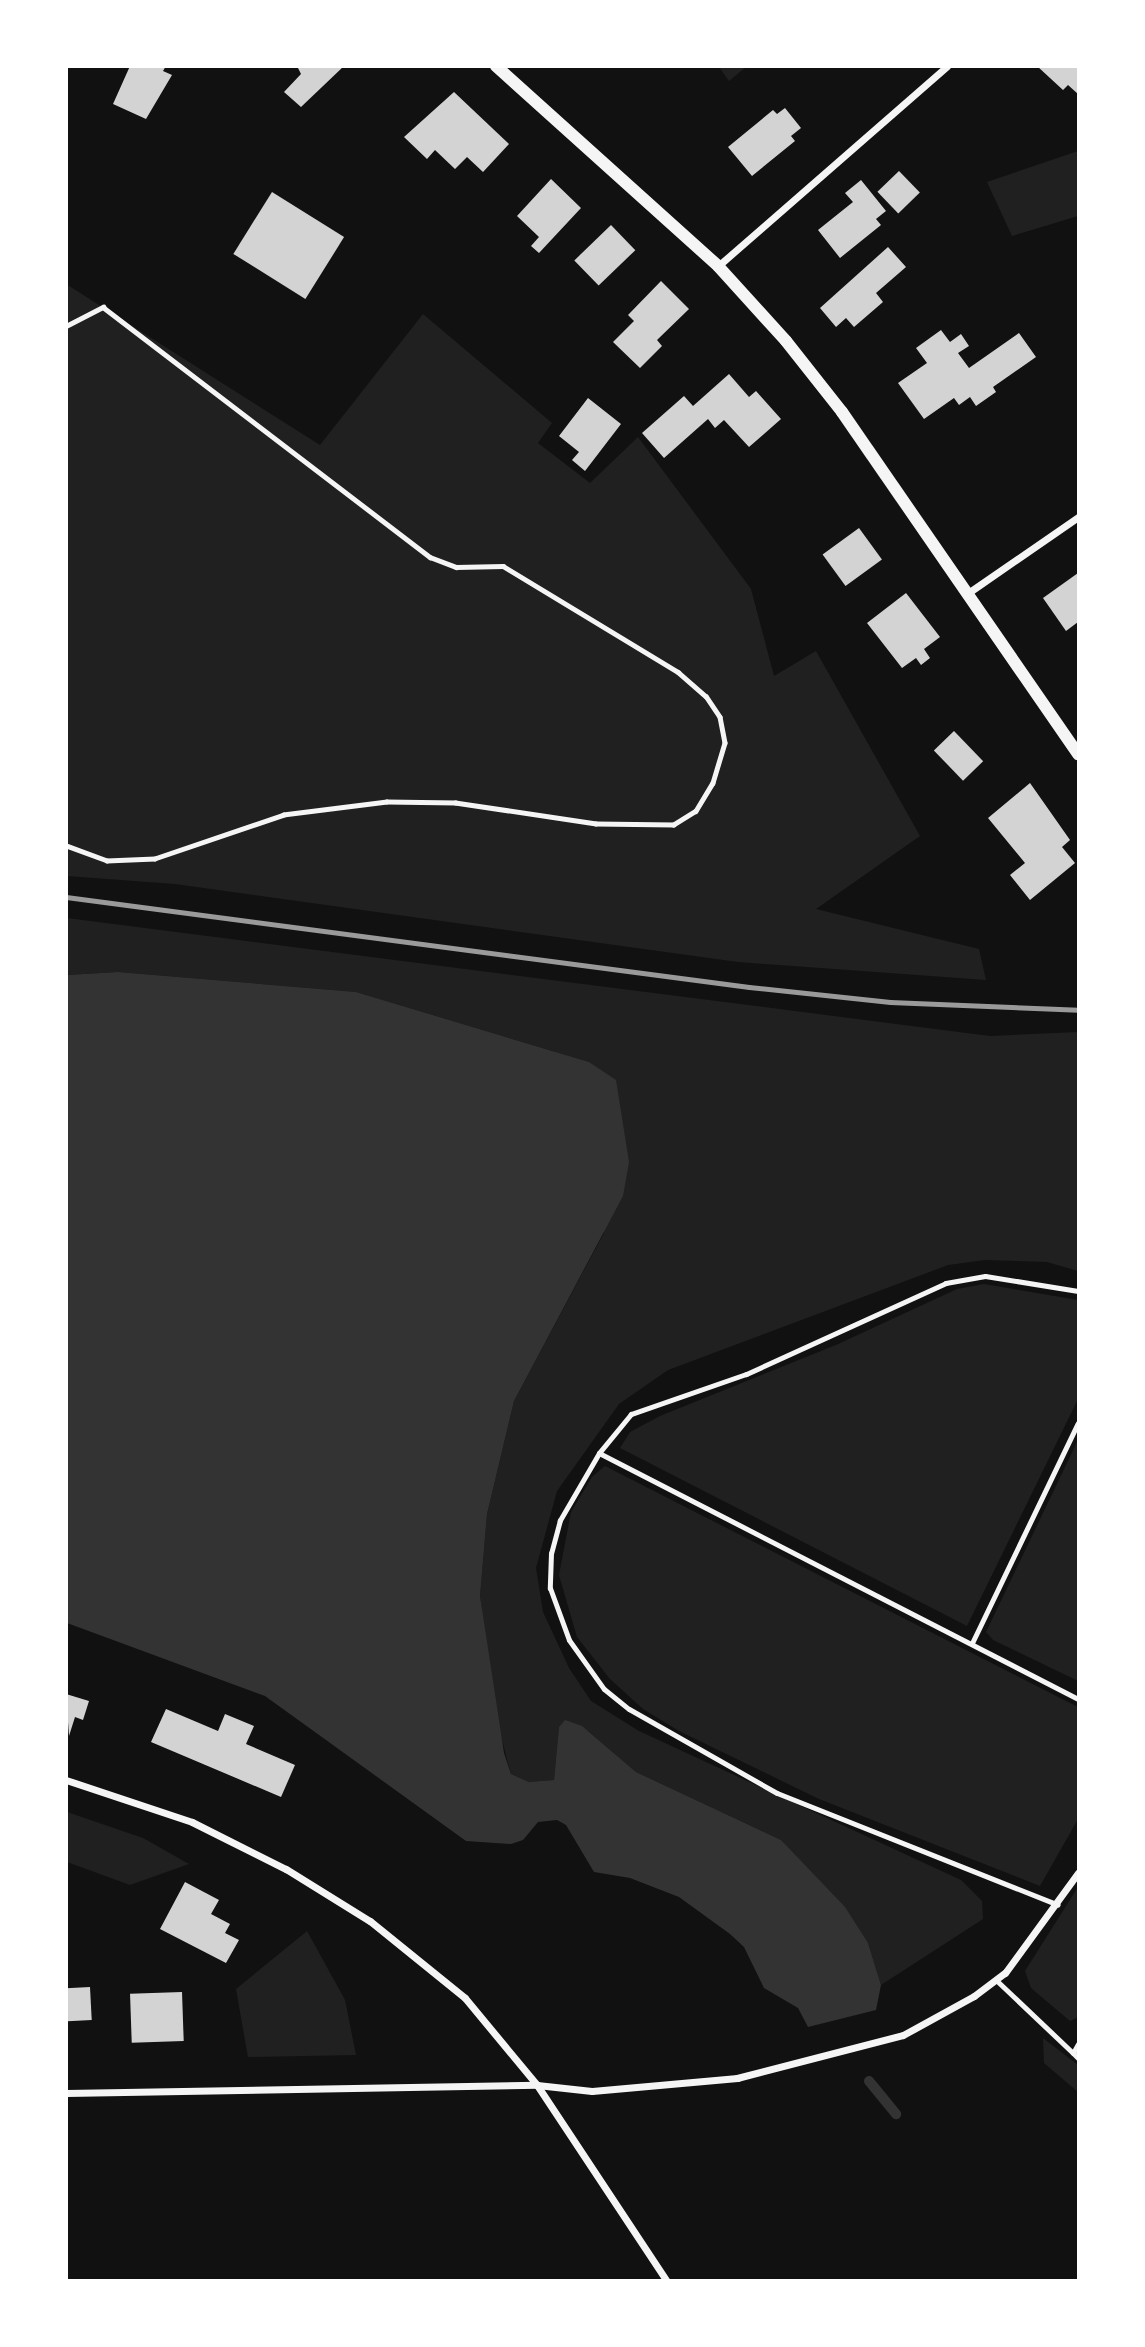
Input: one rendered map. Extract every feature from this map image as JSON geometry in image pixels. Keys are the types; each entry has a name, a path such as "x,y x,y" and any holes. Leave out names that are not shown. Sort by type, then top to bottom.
{"street":[{"path":"496,66 718,266 842,412 1079,754"},
{"path":"718,266 947,66"},
{"path":"968,593 1079,517"},
{"path":"66,1780 192,1822 286,1869 370,1921 464,1998 537,2085 666,2280"},
{"path":"66,2093 537,2085 631,2091 737,2078 881,2042 923,2026 996,1980 1058,1905 1079,1873"}],"lane":[{"path":"1058,1905 777,1793 629,1709 604,1689 569,1640 550,1588 551,1553 560,1520 599,1453 631,1413 724,1383 946,1283 985,1276 1079,1291"},
{"path":"972,1643 1079,1423"},
{"path":"599,1453 1079,1699"},
{"path":"996,1980 1079,2058"},
{"path":"1073,2053 1079,2044"}],"path":[{"path":"66,326 103,307 430,557 456,566 503,566 678,672 706,696 720,716 725,743 713,783 695,811 674,825 596,824 456,803 387,802 284,815 155,859 107,861 66,846"}],"shaded area":[{"path":"719,67 746,67 729,81"},
{"path":"1078,151 1078,216 1012,236 987,182"},
{"path":"66,284 320,445 423,314 552,423 538,443 590,483 638,437 751,589 774,676 816,651 920,836 816,909 979,949 986,980 738,962 175,884 67,876"},
{"path":"67,918 990,1036 1078,1032 1078,1271 1047,1262 985,1260 948,1265 668,1370 619,1404 557,1491 536,1568 543,1612 569,1668 591,1701 639,1731 961,1880 982,1901 983,1919 881,1985 868,1943 781,1840 636,1772 588,1731 565,1721 559,1727 554,1780 529,1782 511,1774 496,1717 480,1596 487,1514 514,1401 604,1233 589,1062 356,992 118,972 67,975"},
{"path":"118,972 356,992 589,1062 616,1080 629,1162 623,1196 514,1401 487,1514 480,1596 504,1753 511,1774 529,1782 554,1780 559,1727 565,1720 582,1726 636,1772 781,1840 845,1907 868,1943 881,1985 876,2010 808,2027 798,2008 764,1988 744,1947 730,1934 679,1897 630,1878 594,1872 566,1825 557,1820 538,1822 523,1840 511,1844 466,1841 265,1696 67,1623 67,975"},
{"path":"984,1284 1078,1300 1078,1399 967,1626 620,1448 630,1432 660,1416 836,1345 957,1289"},
{"path":"1078,1440 1078,1681 993,1640 986,1632"},
{"path":"605,1466 1078,1707 1078,1819 1040,1886 819,1799 679,1731 643,1709 610,1679 577,1637 559,1575 571,1512 592,1477"},
{"path":"67,1812 143,1838 189,1864 130,1885 67,1862"},
{"path":"1078,1887 1078,2017 1070,2021 1031,1988 1025,1971"},
{"path":"307,1931 345,2000 356,2055 248,2057 236,1989"},
{"path":"1043,2038 1078,2065 1078,2092 1044,2063"}],"building":[{"path":"130,66 166,66 163,71 172,75 146,119 113,104"},
{"path":"297,66 344,66 301,107 284,92 301,74"},
{"path":"1037,66 1078,66 1078,94 1068,85 1063,90"},
{"path":"454,92 509,144 483,172 467,157 455,169 435,150 427,159 404,137"},
{"path":"785,108 801,128 791,136 795,141 752,176 728,147 773,110 777,114"},
{"path":"899,171 920,193 898,213 877,192"},
{"path":"551,179 581,208 539,253 531,246 539,237 517,216"},
{"path":"861,180 886,211 876,219 881,225 840,258 818,230 853,202 845,193"},
{"path":"272,192 344,237 305,299 233,254"},
{"path":"611,225 635,250 599,286 574,260"},
{"path":"888,247 906,267 876,293 883,302 854,327 846,318 836,327 820,308"},
{"path":"661,281 689,309 657,340 662,346 640,368 613,342 634,321 628,315"},
{"path":"941,330 950,342 961,334 969,346 958,353 969,368 1019,333 1036,357 993,387 996,392 976,406 970,397 959,405 954,398 924,419 898,383 927,363 916,348"},
{"path":"729,374 749,397 756,391 781,419 749,447 724,420 715,428 708,419 664,458 642,433 684,396 693,406"},
{"path":"588,398 621,424 585,471 572,460 579,452 559,436"},
{"path":"859,528 882,560 846,586 823,554"},
{"path":"1078,573 1078,622 1066,631 1043,598"},
{"path":"906,593 940,637 924,649 930,658 921,665 916,658 902,668 867,623"},
{"path":"954,731 983,761 963,781 934,750"},
{"path":"1030,783 1070,840 1062,847 1075,863 1030,900 1010,875 1025,863 988,818"},
{"path":"66,1694 89,1701 83,1720 75,1717 69,1736"},
{"path":"166,1709 218,1731 225,1714 254,1726 246,1744 295,1765 281,1797 151,1742"},
{"path":"185,1882 219,1900 211,1914 230,1924 225,1933 239,1940 226,1963 160,1929"},
{"path":"90,1987 92,2020 68,2021 66,1988"},
{"path":"182,1992 184,2041 132,2043 130,1994"}],"waterway":[{"path":"869,2081 896,2114"}],"railway":[{"path":"66,897 749,987 890,1002 1078,1010"}]}
